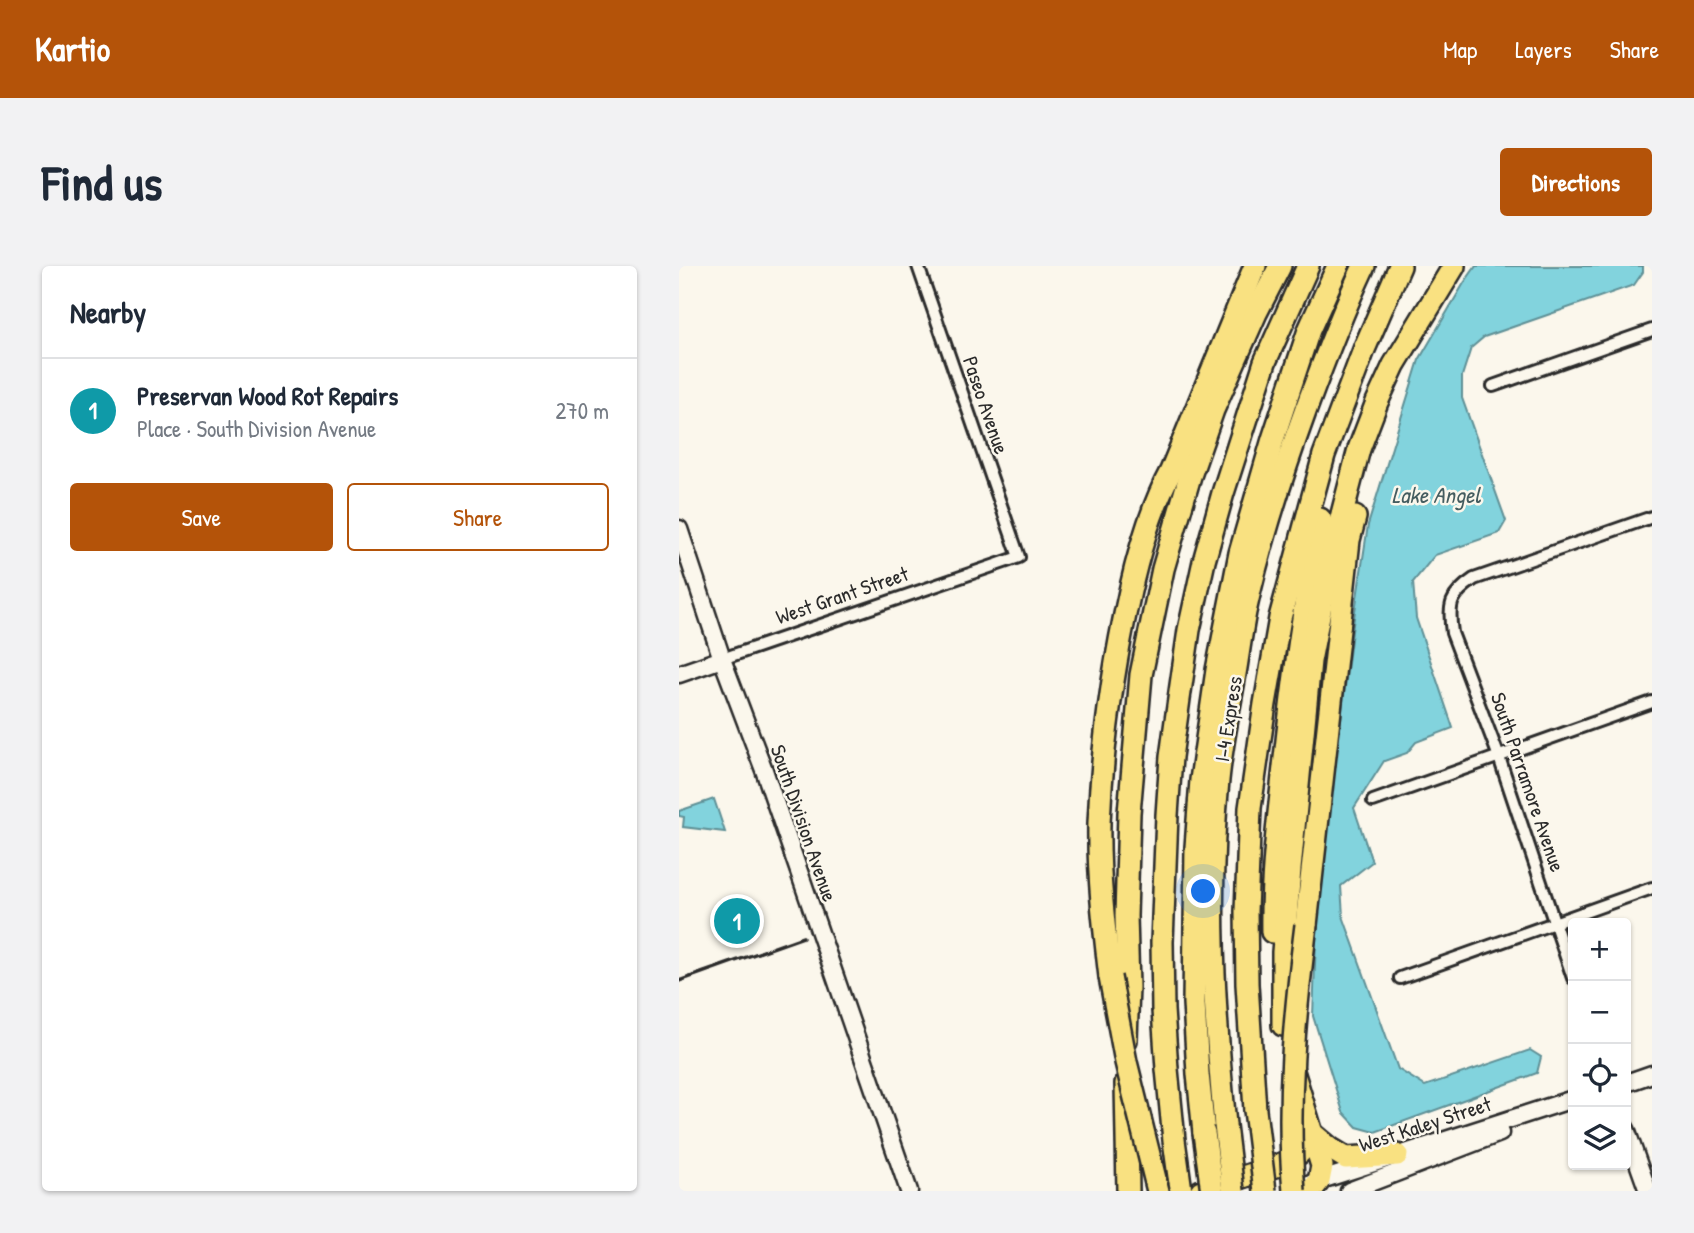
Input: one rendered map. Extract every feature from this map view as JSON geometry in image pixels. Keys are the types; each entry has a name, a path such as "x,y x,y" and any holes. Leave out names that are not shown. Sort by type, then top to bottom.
{"highway":[{"path":"1151,1191 1138,1181 1134,1044 1101,897 1099,824 1105,729 1117,648 1135,568 1160,491 1171,471 1255,266"},
{"path":"1158,1191 1126,1062 1119,982 1126,916 1129,813 1141,675 1163,569 1190,476 1213,410 1280,266"},
{"path":"1181,1191 1163,1010 1163,891 1171,757 1185,658 1204,561 1265,362 1308,266"},
{"name":"I-4 Express","path":"1212,1191 1198,1074 1194,1003 1196,847 1201,780 1217,670 1241,553 1298,362 1309,330 1338,266"},
{"name":"I-4 Express","path":"1233,1191 1216,1023 1212,903 1218,780 1245,612 1278,490 1318,375 1364,266"},
{"path":"1265,1191 1255,1110 1247,984 1247,911 1250,808 1265,704 1280,618 1324,455 1365,347 1400,266"},
{"path":"1283,1025 1283,952 1290,869 1310,661 1322,596 1359,449 1377,402 1394,365 1454,266"},
{"path":"1293,1191 1290,1114 1296,1006 1349,540 1370,451 1435,298"},
{"path":"1315,1186 1322,1166 1291,1064 1283,1025 1273,968 1272,913 1273,877 1296,654 1325,493 1324,455"},
{"path":"1126,916 1115,810 1118,725 1139,586 1171,471"},
{"path":"1119,982 1126,1044 1128,1191"},
{"path":"1201,1191 1279,1165 1300,1153 1306,1144 1302,1099"},
{"path":"1313,1134 1346,1158 1397,1155"}],"street":[{"name":"Paseo Avenue","path":"918,266 1019,557"},
{"path":"1493,386 1652,330"},
{"name":"South Parramore Avenue","path":"1568,963 1499,757 1452,633 1449,613 1460,588 1474,579 1652,517"},
{"name":"South Division Avenue","path":"679,529 909,1191"},
{"name":"West Grant Street","path":"679,674 1019,557"},
{"path":"1373,801 1652,702"},
{"path":"1400,978 1652,888"},
{"path":"1631,1081 1652,1074"},
{"name":"West Kaley Street","path":"1293,1191 1315,1186 1397,1155 1568,1104"},
{"name":"West Kaley Street","path":"1349,1191 1568,1104"},
{"path":"1631,1143 1648,1191"}],"water":[{"name":"Lake Angel","path":"1476,266 1643,266 1643,272 1634,285 1484,337 1471,348 1462,376 1462,398 1506,521 1499,533 1435,555 1413,582 1416,618 1453,728 1416,742 1407,753 1384,761 1354,808 1372,862 1341,886 1343,916 1398,1069 1425,1086 1530,1050 1541,1057 1537,1073 1375,1132 1357,1127 1343,1112 1313,1016 1317,913 1368,525 1419,360"},
{"path":"714,799 725,832 683,827 684,817 679,816 679,811"}],"railway":[{"path":"679,981 803,937"}],"place":[{"name":"Preservan Wood Rot Repairs","path":"737,921"}]}
